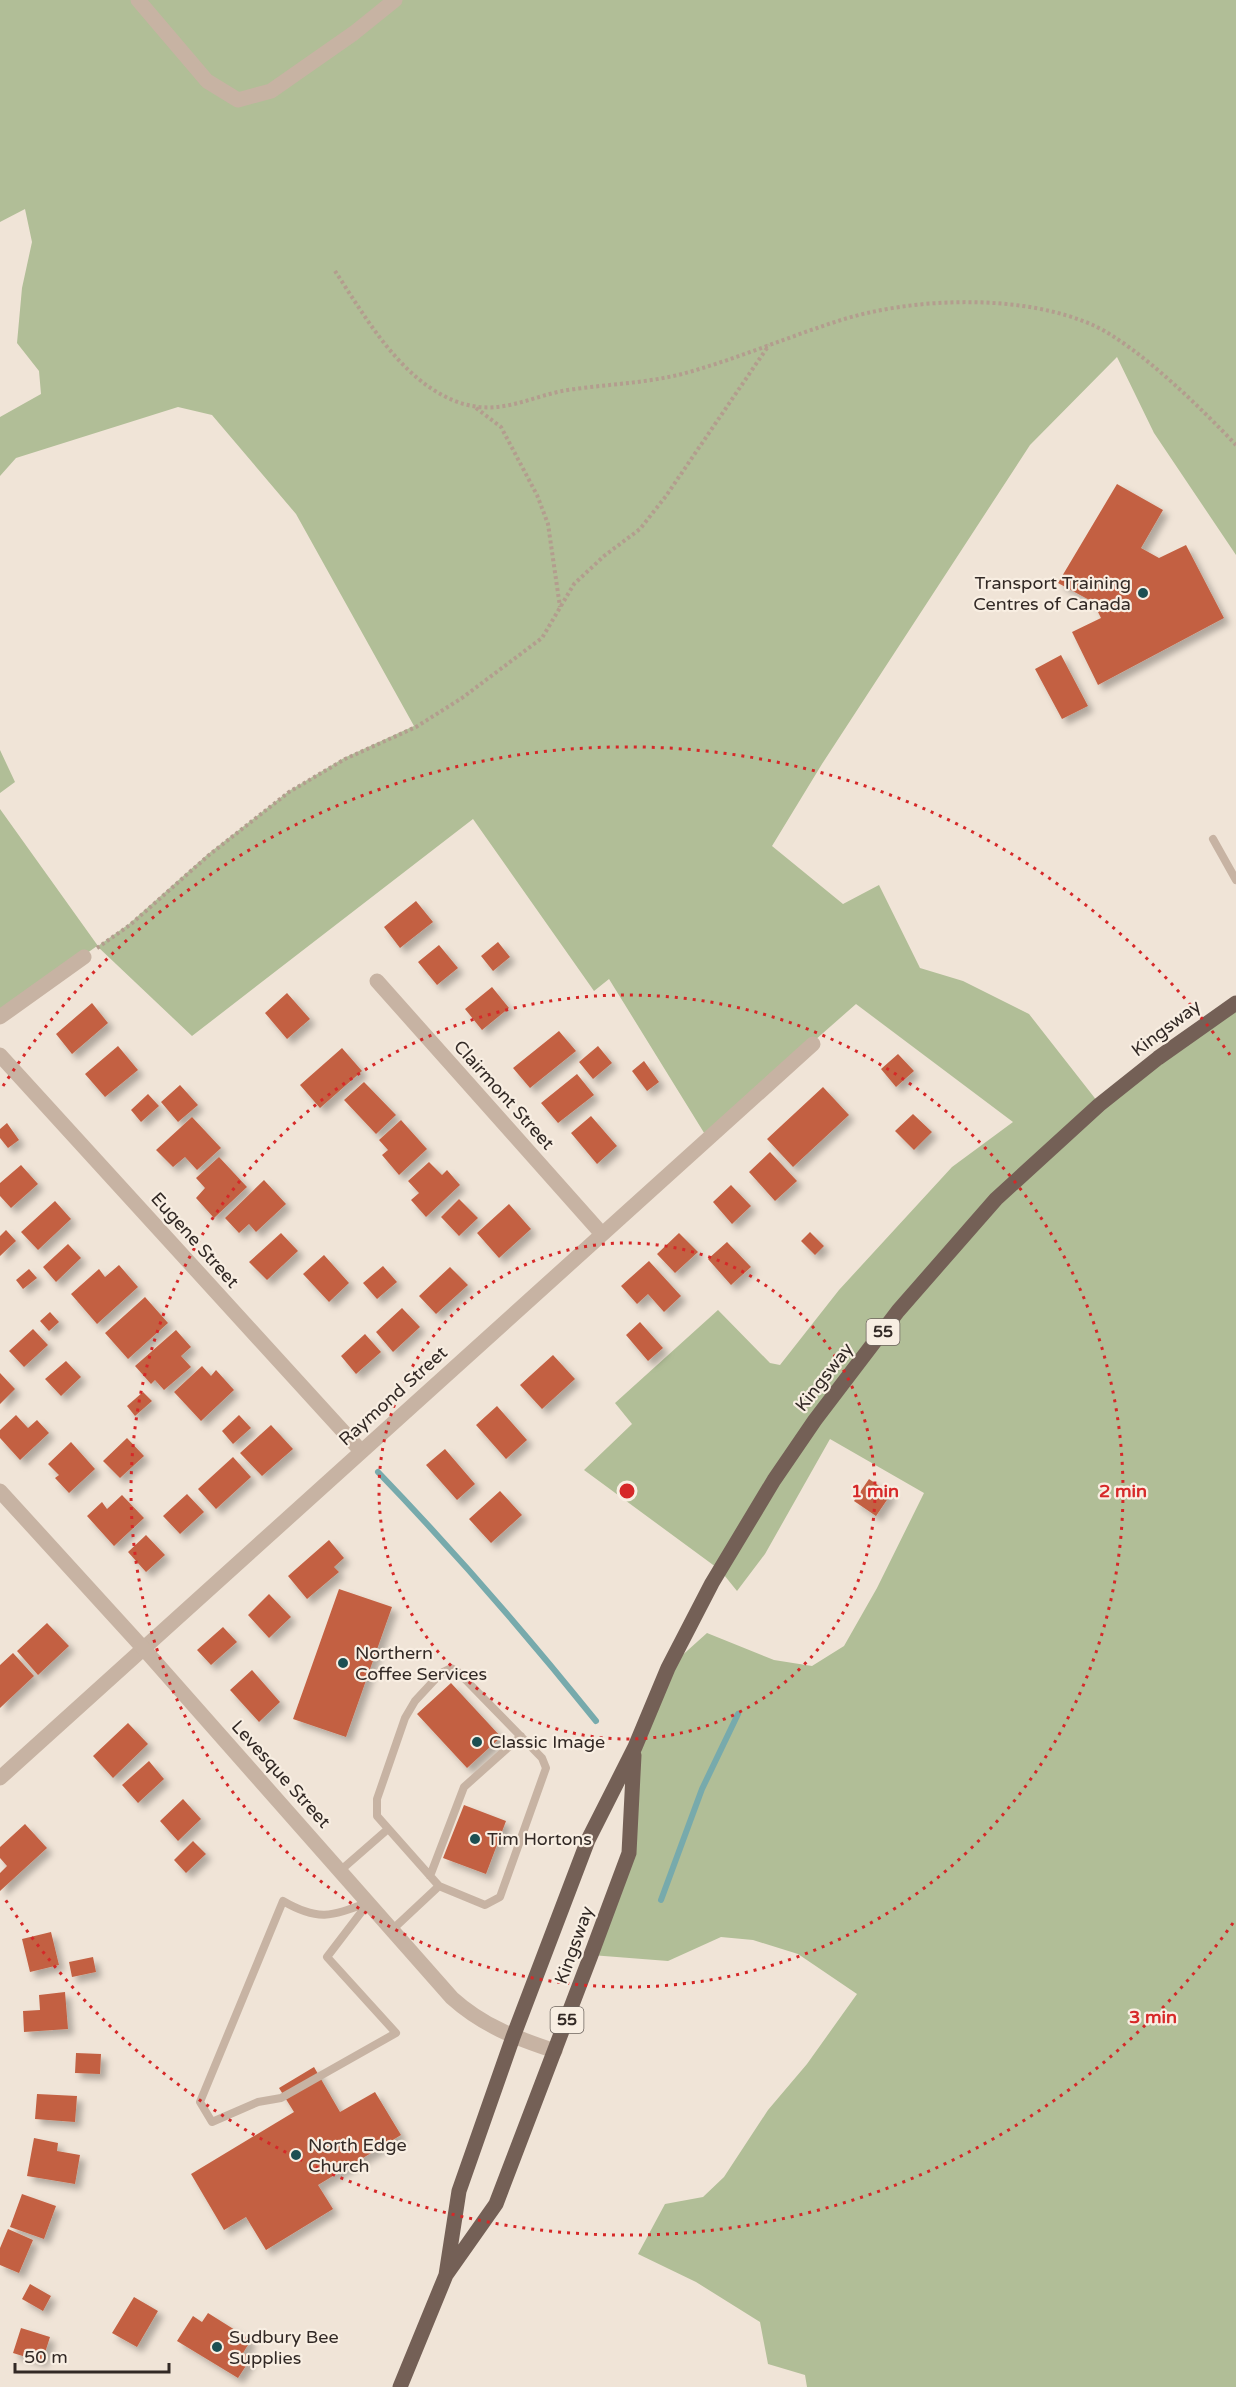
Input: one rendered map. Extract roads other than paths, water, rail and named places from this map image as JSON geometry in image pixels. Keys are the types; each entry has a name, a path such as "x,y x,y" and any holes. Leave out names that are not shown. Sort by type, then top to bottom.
{"main road":[{"name":"Kingsway","path":"446,2275 459,2192 513,2037 588,1840 635,1747 668,1668 745,1528 815,1420 898,1311 996,1199 1048,1150 1158,1058 1236,1003"},
{"name":"Kingsway","path":"400,2387 446,2275 496,2204 629,1854 635,1747"}],"street":[{"path":"138,0 207,81 238,100 271,91 354,33 395,0"},
{"path":"0,1017 84,957"},
{"name":"Clairmont Street","path":"377,981 602,1234"},
{"name":"Raymond Street","path":"0,1778 813,1044"},
{"name":"Eugene Street","path":"0,1055 361,1451"},
{"name":"Levesque Street","path":"0,1491 144,1649 393,1929 415,1959 452,1998 484,2024 513,2037 555,2051"}],"lane":[{"path":"1213,839 1236,880"},
{"path":"450,1668 458,1672 521,1736 542,1758 546,1768 500,1897 485,1905 439,1886 377,1816 377,1799 405,1718 415,1701 441,1673 450,1668"},
{"path":"430,1876 464,1787 521,1736"},
{"path":"341,1870 388,1828"},
{"path":"393,1929 439,1886"},
{"path":"283,1901 302,1912 326,1917 369,1902 327,1957 396,2033 281,2098 258,2102 212,2122 200,2102 283,1901"}],"waterway":[{"path":"378,1472 490,1594 596,1721"},
{"path":"661,1900 702,1789 738,1714"}],"place":[{"name":"Transport Training Centres of Canada","path":"1143,593"},
{"name":"Northern Coffee Services","path":"343,1663"},
{"name":"Classic Image","path":"477,1742"},
{"name":"Tim Hortons","path":"475,1839"},
{"name":"North Edge Church","path":"296,2155"},
{"name":"Sudbury Bee Supplies","path":"217,2347"}]}
